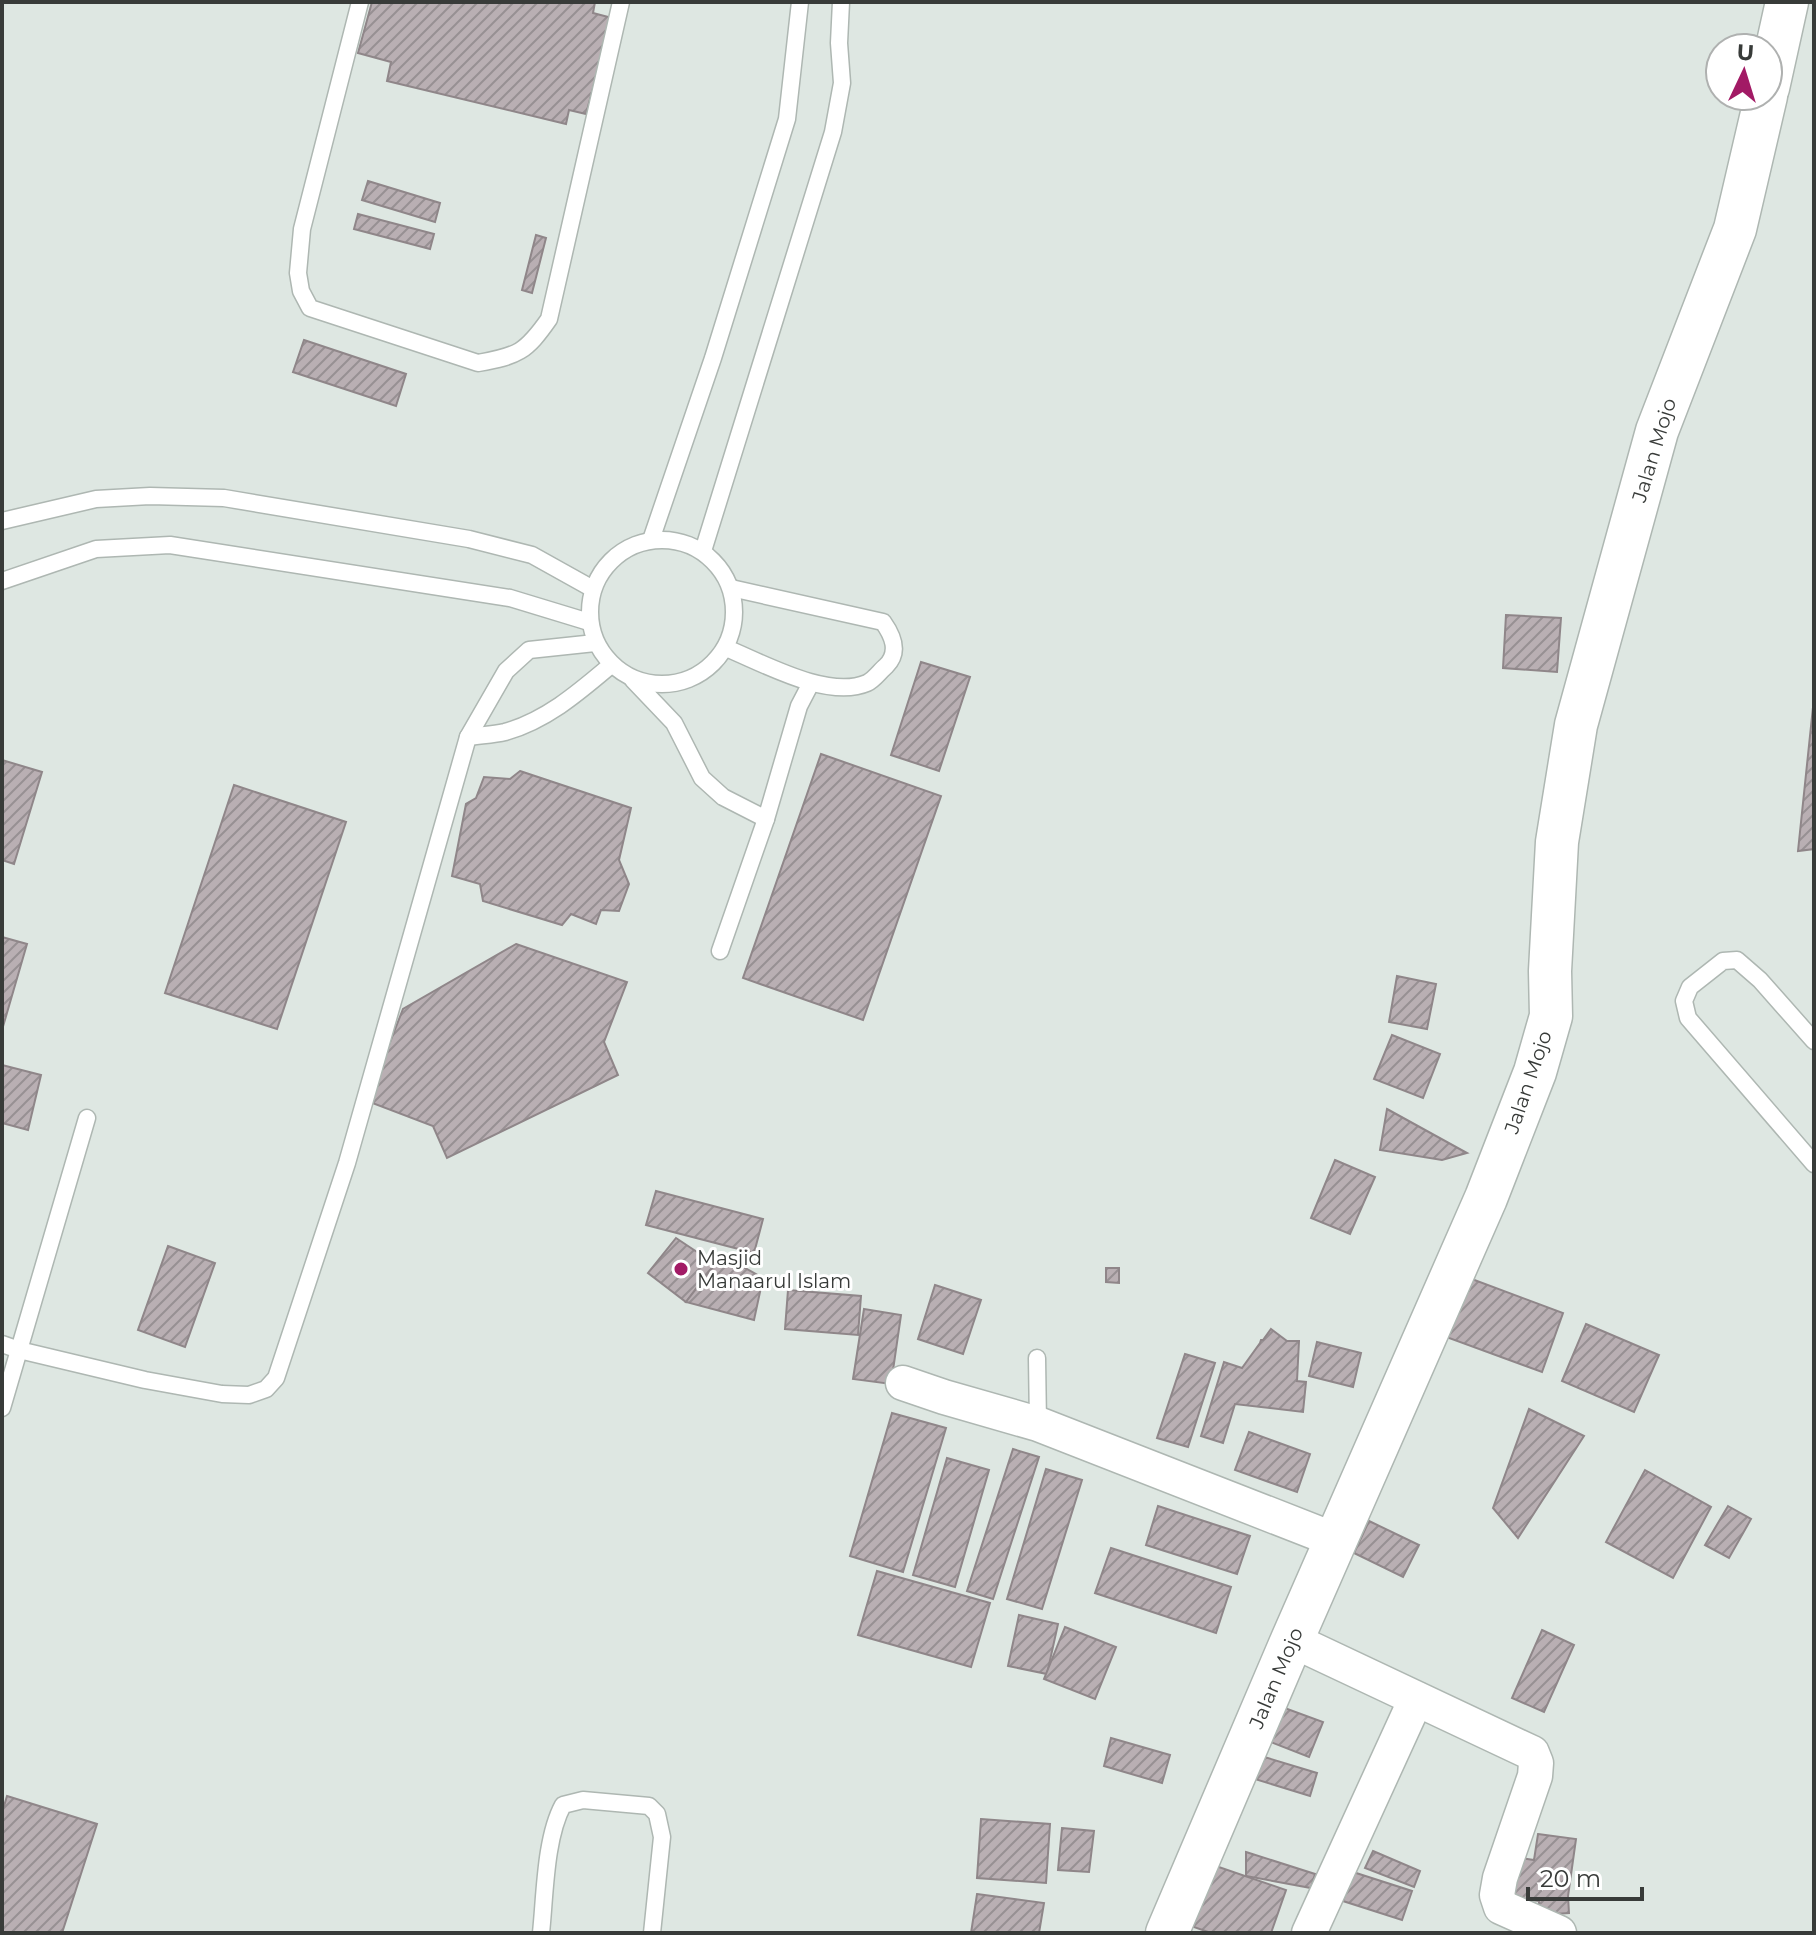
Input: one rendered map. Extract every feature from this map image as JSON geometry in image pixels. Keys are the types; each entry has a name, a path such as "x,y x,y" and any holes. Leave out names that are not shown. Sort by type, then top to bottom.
{"street":[{"path":"1780,32 1787,2"},
{"name":"Jalan Mojo","path":"1167,1933 1486,1198 1535,1072 1551,1016 1550,971 1557,842 1576,725 1657,431 1735,229 1762,112"},
{"path":"903,1383 1038,1424 1335,1540"},
{"path":"1292,1640 1532,1753 1536,1763 1535,1776 1497,1895 1501,1907 1559,1933"},
{"path":"1309,1933 1416,1699"}],"lane":[{"path":"360,2 302,229 298,273 301,291 310,308 478,363 506,358 531,344 549,319 621,2"},
{"path":"651,540 713,358 787,119 800,2"},
{"path":"703,551 833,132 842,83 839,43 841,2"},
{"path":"2,521 96,499 150,496 224,498 469,539 532,555 593,589"},
{"path":"633,680 659,685 686,681 709,668 726,648 735,619 731,588 720,568 703,551 678,541 651,540 626,549 606,565 593,589 589,622 595,643 611,665 633,680 674,723 702,778 723,797 766,819"},
{"path":"2,581 96,549 170,545 510,598 589,622"},
{"path":"726,648 811,683 846,687 869,682 890,662 894,647 893,636 883,622 731,588"},
{"path":"2,1344 145,1380 222,1394 249,1395 266,1389 276,1378 347,1163 468,737 506,671 529,650 595,643"},
{"path":"468,737 503,732 534,722 572,698 611,665"},
{"path":"720,951 766,819 799,706 811,683"},
{"path":"1814,1041 1760,980 1737,960 1723,961 1690,987 1684,1001 1688,1018 1814,1164"},
{"path":"2,1408 87,1118"},
{"path":"1037,1358 1038,1424"},
{"path":"541,1933 551,1840 558,1814 563,1805 583,1800 649,1806 657,1814 662,1837 652,1933"}],"building":[{"path":"372,2 595,2 593,13 612,18 586,114 569,110 566,124 387,81 391,62 358,53"},
{"path":"368,181 440,203 435,222 362,200"},
{"path":"358,214 434,234 430,249 354,229"},
{"path":"536,235 546,238 532,293 522,290"},
{"path":"304,340 406,374 396,406 293,372"},
{"path":"1506,615 1561,618 1557,672 1503,668"},
{"path":"921,662 970,677 939,771 891,755"},
{"path":"1813,707 1814,849 1798,851"},
{"path":"821,754 941,796 863,1020 743,978"},
{"path":"2,760 42,772 14,864 2,860"},
{"path":"520,771 631,808 619,860 629,884 619,911 601,910 596,924 571,914 562,925 483,901 480,884 452,876 466,804 476,798 484,777 510,779"},
{"path":"234,785 346,822 277,1029 165,993"},
{"path":"2,937 27,944 2,1030"},
{"path":"516,944 627,982 604,1042 618,1075 447,1158 433,1126 367,1101 403,1009"},
{"path":"1397,976 1436,984 1427,1029 1389,1022"},
{"path":"1392,1035 1440,1054 1423,1098 1374,1079"},
{"path":"2,1065 41,1075 28,1130 2,1123"},
{"path":"1387,1109 1467,1153 1442,1160 1380,1150"},
{"path":"1335,1160 1375,1177 1350,1234 1311,1218"},
{"path":"656,1191 763,1219 754,1253 646,1225"},
{"name":"Masjid Manaarul Islam","path":"676,1238 715,1264 686,1302 648,1273"},
{"path":"168,1246 215,1263 185,1347 138,1330"},
{"path":"722,1255 763,1278 754,1320 686,1302"},
{"path":"1106,1268 1119,1268 1119,1283 1106,1282"},
{"path":"1461,1275 1563,1313 1542,1372 1438,1334"},
{"path":"935,1285 981,1300 963,1354 918,1339"},
{"path":"788,1290 861,1296 858,1335 785,1329"},
{"path":"864,1309 901,1315 891,1384 853,1379"},
{"path":"1586,1324 1659,1355 1634,1412 1562,1381"},
{"path":"1271,1329 1287,1341 1299,1341 1297,1381 1306,1382 1303,1412 1235,1404 1223,1443 1201,1436 1224,1362 1242,1368"},
{"path":"1317,1342 1361,1353 1353,1387 1309,1376"},
{"path":"1185,1354 1215,1363 1188,1447 1157,1438"},
{"path":"1529,1409 1584,1436 1518,1538 1493,1508"},
{"path":"892,1413 946,1428 903,1572 850,1556"},
{"path":"1249,1432 1310,1454 1297,1492 1235,1470"},
{"path":"1013,1449 1039,1457 993,1599 967,1591"},
{"path":"947,1458 989,1470 955,1587 913,1575"},
{"path":"1046,1469 1082,1480 1042,1609 1007,1599"},
{"path":"1645,1470 1711,1507 1673,1578 1606,1542"},
{"path":"1158,1506 1250,1536 1237,1574 1146,1545"},
{"path":"1728,1506 1751,1519 1729,1558 1705,1545"},
{"path":"1369,1521 1419,1545 1403,1577 1354,1553"},
{"path":"1111,1548 1231,1587 1216,1633 1095,1593"},
{"path":"877,1571 990,1603 971,1667 858,1635"},
{"path":"1019,1615 1058,1624 1047,1674 1008,1666"},
{"path":"1065,1627 1116,1647 1095,1699 1044,1679"},
{"path":"1542,1630 1574,1645 1544,1712 1512,1698"},
{"path":"1271,1703 1323,1722 1309,1757 1258,1737"},
{"path":"1111,1738 1170,1755 1162,1783 1104,1766"},
{"path":"1248,1752 1317,1773 1310,1796 1242,1775"},
{"path":"7,1796 97,1824 62,1933 2,1933 2,1813"},
{"path":"981,1819 1050,1824 1046,1883 977,1878"},
{"path":"1062,1828 1094,1831 1089,1872 1058,1870"},
{"path":"1538,1834 1576,1839 1568,1896 1569,1913 1539,1915 1539,1901 1508,1897 1513,1857 1534,1860"},
{"path":"1373,1851 1420,1871 1414,1887 1365,1868"},
{"path":"1246,1852 1315,1874 1311,1888 1246,1876"},
{"path":"1210,1864 1286,1890 1271,1933 1211,1933 1188,1925"},
{"path":"1353,1872 1412,1891 1402,1920 1343,1901"},
{"path":"977,1894 1044,1903 1039,1933 971,1933"}],"place":[{"name":"Masjid Manaarul Islam","path":"681,1269"}]}
